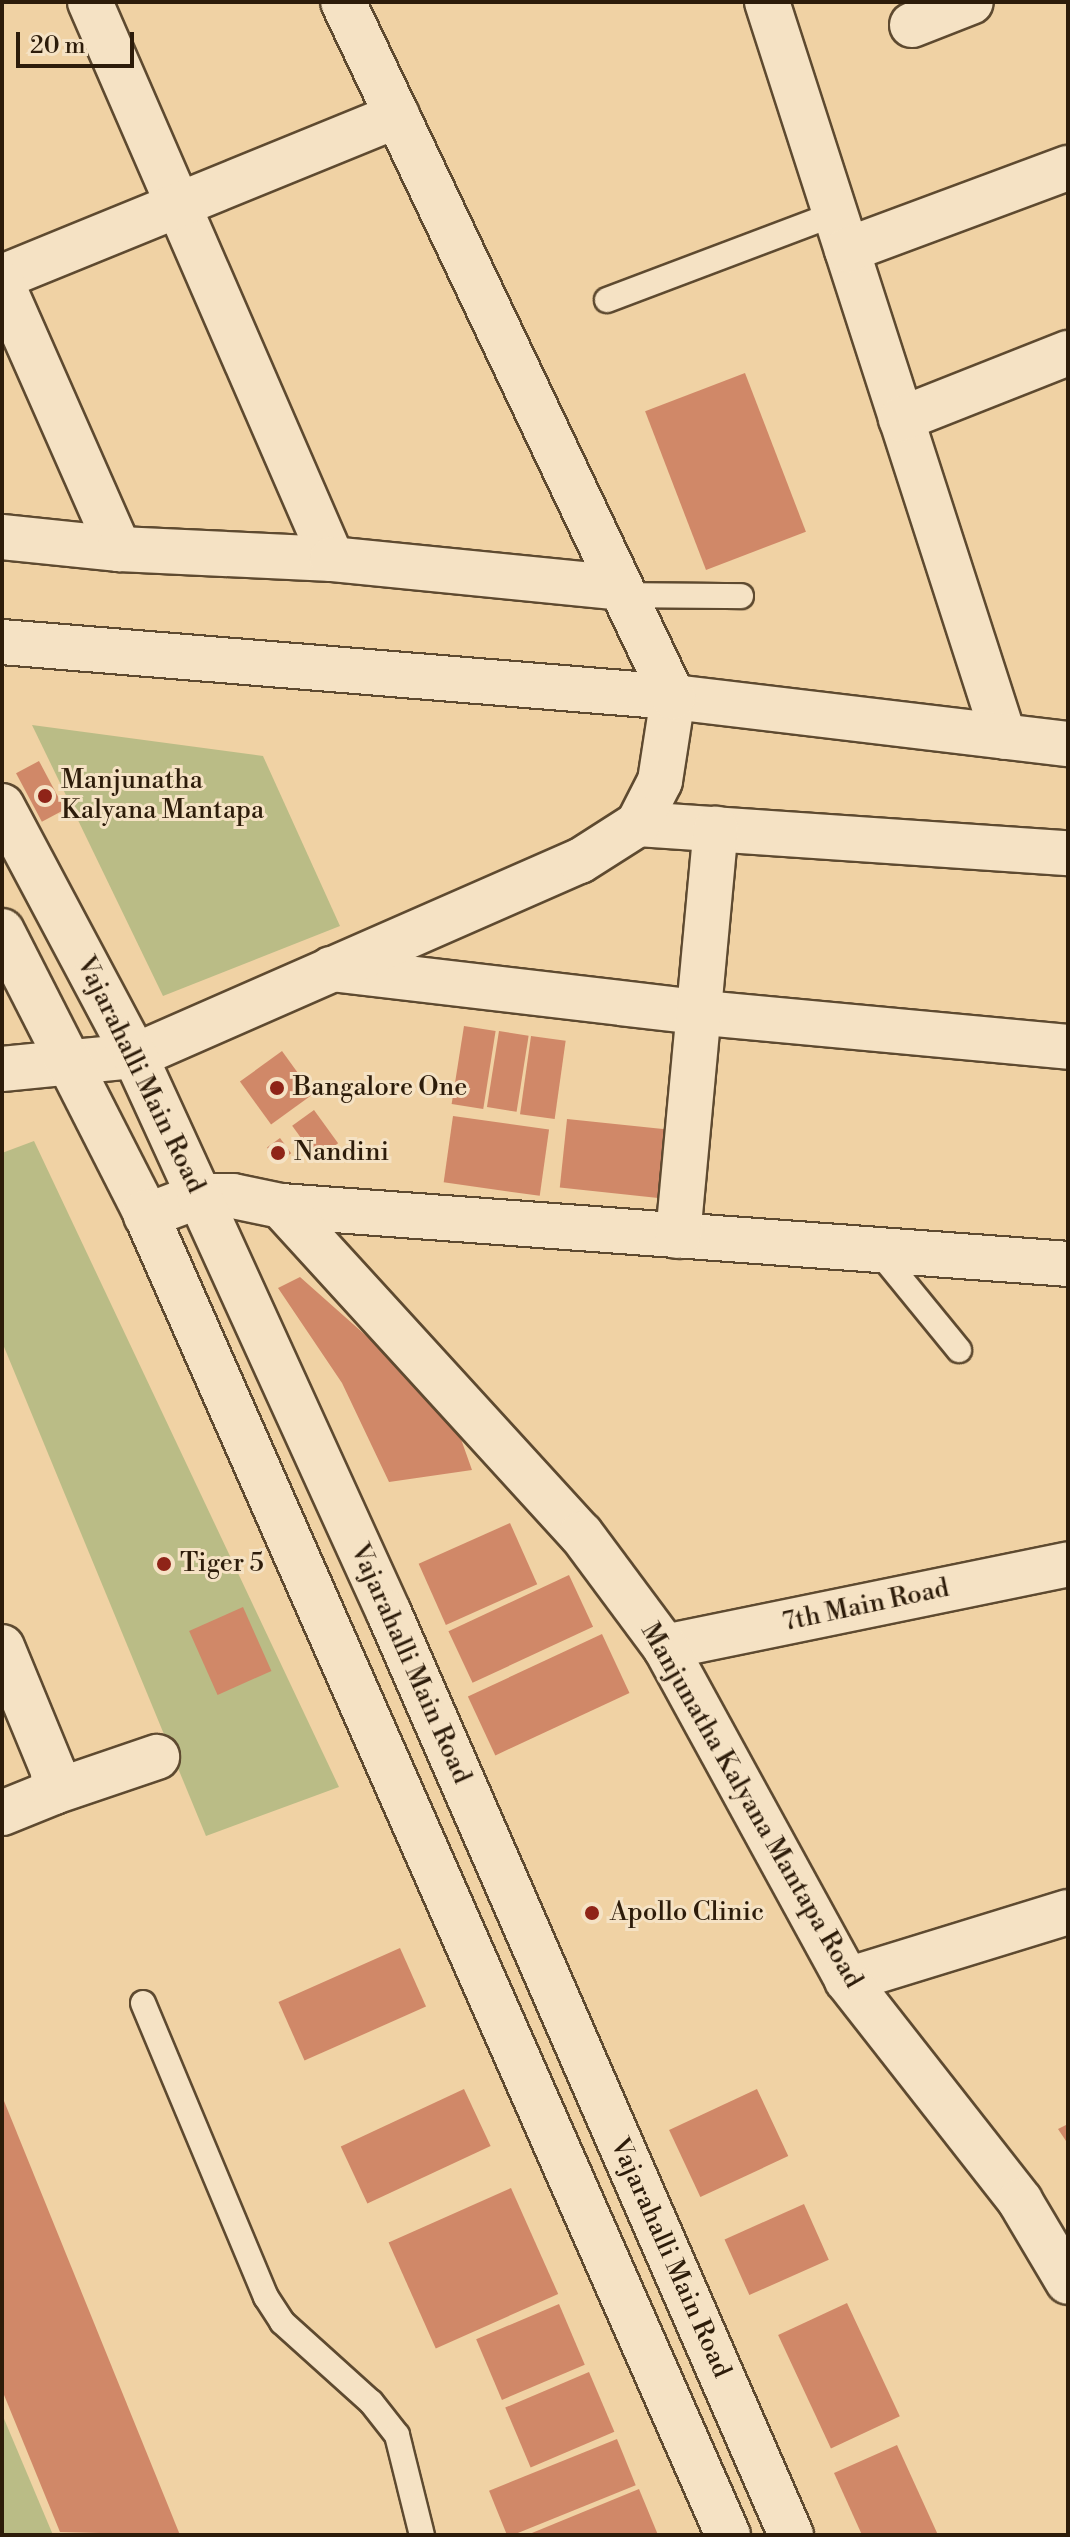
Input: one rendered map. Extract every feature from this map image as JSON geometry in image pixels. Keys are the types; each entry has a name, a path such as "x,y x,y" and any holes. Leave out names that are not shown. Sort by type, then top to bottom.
{"street":[{"path":"90,2 332,559"},
{"path":"2,1069 135,1056 580,861 638,824 660,781 673,697 343,2"},
{"path":"767,2 1004,737"},
{"path":"912,25 971,2"},
{"path":"2,277 397,116"},
{"path":"841,232 1068,168"},
{"path":"2,284 119,549"},
{"path":"901,419 1068,353"},
{"path":"2,537 119,549 332,559 622,592"},
{"path":"2,642 673,697 1068,744"},
{"name":"Vajarahalli Main Road","path":"2,806 135,1056 199,1196 389,1613 791,2535"},
{"path":"638,824 1068,853"},
{"path":"678,1236 703,1013 716,829"},
{"name":"Vajarahalli Main Road","path":"2,931 71,1060 146,1216 728,2535"},
{"path":"331,969 703,1013 1068,1047"},
{"path":"146,1216 199,1196 233,1196 281,1206 1068,1264"},
{"name":"Manjunatha Kalyana Mantapa Road","path":"281,1206 581,1534 665,1647 847,1980 1020,2201 1068,2282"},
{"name":"7th Main Road","path":"665,1647 1068,1564"},
{"path":"2,1647 53,1771 54,1792"},
{"path":"2,1813 157,1757"},
{"path":"847,1980 1068,1912"}],"lane":[{"path":"607,300 841,232"},
{"path":"622,592 741,596"},
{"path":"878,1251 959,1350"},
{"path":"143,2003 266,2297 282,2322 371,2402 397,2435 422,2535"}],"green space":[{"path":"32,725 263,756 340,926 163,996"},
{"name":"Tiger 5","path":"34,1141 339,1787 206,1836 2,1342 2,1153"},
{"path":"2,2414 53,2535 2,2535"}],"building":[{"path":"745,373 806,532 706,570 645,411"},
{"path":"39,761 65,810 42,822 16,773"},
{"path":"464,1026 496,1031 483,1109 452,1104"},
{"path":"499,1031 529,1036 517,1112 487,1107"},
{"path":"531,1036 566,1041 555,1119 520,1114"},
{"path":"282,1051 313,1094 271,1124 240,1082"},
{"path":"314,1110 338,1143 316,1159 292,1126"},
{"path":"453,1116 549,1129 540,1196 444,1182"},
{"path":"567,1119 665,1129 658,1198 560,1188"},
{"path":"280,1138 291,1153 278,1163 267,1147"},
{"path":"300,1277 451,1411 472,1470 389,1482 342,1383 278,1288"},
{"path":"510,1523 537,1584 446,1625 419,1564"},
{"path":"569,1575 593,1627 473,1683 448,1631"},
{"path":"243,1607 271,1671 218,1695 189,1631"},
{"path":"602,1634 629,1693 495,1755 468,1697"},
{"path":"400,1948 426,2006 305,2061 278,2002"},
{"path":"464,2089 491,2146 367,2204 341,2146"},
{"path":"757,2089 788,2156 700,2197 669,2130"},
{"path":"2,2096 180,2535 60,2532 2,2390"},
{"path":"1068,2124 1068,2144 1058,2129"},
{"path":"511,2188 558,2294 436,2348 389,2243"},
{"path":"804,2204 829,2260 749,2295 725,2239"},
{"path":"847,2303 900,2416 831,2448 778,2335"},
{"path":"559,2304 585,2365 502,2400 476,2339"},
{"path":"589,2372 614,2432 531,2467 505,2408"},
{"path":"617,2439 636,2485 513,2535 507,2535 489,2491"},
{"path":"897,2445 938,2535 862,2535 834,2473"},
{"path":"639,2489 658,2535 527,2535"}],"place":[{"name":"Manjunatha Kalyana Mantapa","path":"45,796"},
{"name":"Bangalore One","path":"277,1088"},
{"name":"Nandini","path":"278,1153"},
{"name":"Tiger 5","path":"164,1564"},
{"name":"Apollo Clinic","path":"592,1913"}]}
